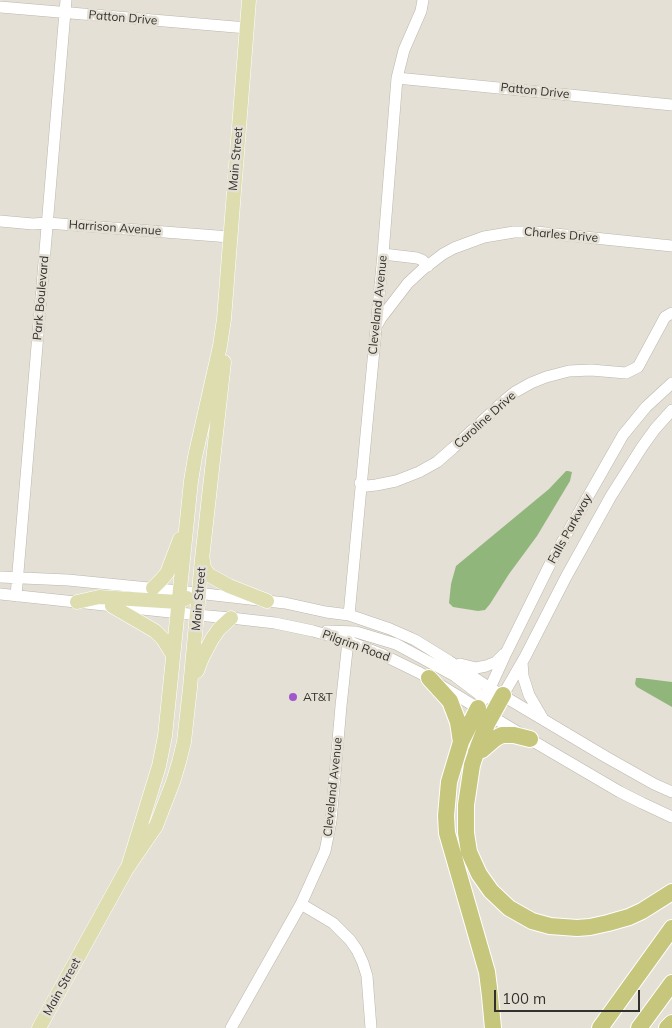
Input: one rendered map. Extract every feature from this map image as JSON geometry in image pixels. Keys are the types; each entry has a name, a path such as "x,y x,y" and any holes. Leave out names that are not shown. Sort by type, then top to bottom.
{"highway":[{"path":"429,678 450,700 458,722 461,742"},
{"path":"489,701 461,742 449,782 446,816 447,833 487,972 493,1028"},
{"path":"489,701 482,735 470,774 465,822 468,846 473,862 482,879 495,896 509,908 526,918 544,925 584,928 608,923 642,912 672,892"},
{"path":"476,752 485,748 502,735 514,735 530,739"},
{"path":"600,1028 672,928"},
{"path":"639,1028 672,984"},
{"path":"667,1028 672,1023"}],"main road":[{"name":"Main Street","path":"128,867 159,766 165,736 195,456 220,346 224,318 249,0"},
{"name":"Main Street","path":"39,1028 126,870 156,826 172,786 179,762 184,742 202,559 222,388 224,318"},
{"path":"153,588 167,572 187,517"},
{"path":"202,559 204,568 209,575 229,586 267,601"},
{"path":"77,602 99,597 178,602 199,594"},
{"path":"112,606 155,631 163,639 173,655"},
{"path":"190,688 212,639 219,629 231,618"},
{"path":"154,782 172,786"}],"street":[{"name":"Park Boulevard","path":"16,596 66,0"},
{"name":"Cleveland Avenue","path":"348,615 383,254 397,78 404,50 421,11 423,0"},
{"name":"Patton Drive","path":"0,7 247,28"},
{"name":"Patton Drive","path":"397,78 672,106"},
{"name":"Harrison Avenue","path":"0,221 230,237"},
{"name":"Charles Drive","path":"376,327 408,283 428,266 443,254 484,237 514,232 536,232 672,246"},
{"path":"383,254 417,258 428,266"},
{"name":"Caroline Drive","path":"360,483 367,486 396,481 419,472 437,462 515,392 539,380 559,373 590,370 626,374 638,367 665,317 672,313"},
{"name":"Falls Parkway","path":"489,701 506,653 553,558 623,435 646,407 672,384"},
{"name":"Falls Parkway","path":"489,701 522,662 584,544 624,474 655,429 672,410"},
{"name":"Pilgrim Road","path":"0,577 68,580 153,588 197,615 275,623 313,631 348,642 380,654 429,678 544,720 606,757 672,792"},
{"name":"Pilgrim Road","path":"0,594 112,606 178,602"},
{"name":"Pilgrim Road","path":"199,594 285,603 348,615 390,629 415,640 449,660 530,739 627,796 672,817"},
{"path":"313,631 356,632 396,644 455,676 489,701"},
{"name":"Cleveland Avenue","path":"231,1028 284,931 301,904 325,851 331,821 348,642"},
{"path":"449,660 476,668 496,662 506,653"},
{"path":"522,662 523,676 530,695 544,720"},
{"path":"301,904 332,923 350,940 357,950 367,976 372,1028"}],"shaded area":[{"path":"566,471 572,472 570,481 537,536 490,604 485,610 478,611 453,607 449,603 451,584 456,566 549,489"},
{"path":"636,678 672,682 672,707 637,687 635,684"}],"place":[{"name":"AT&T","path":"293,697"}]}
